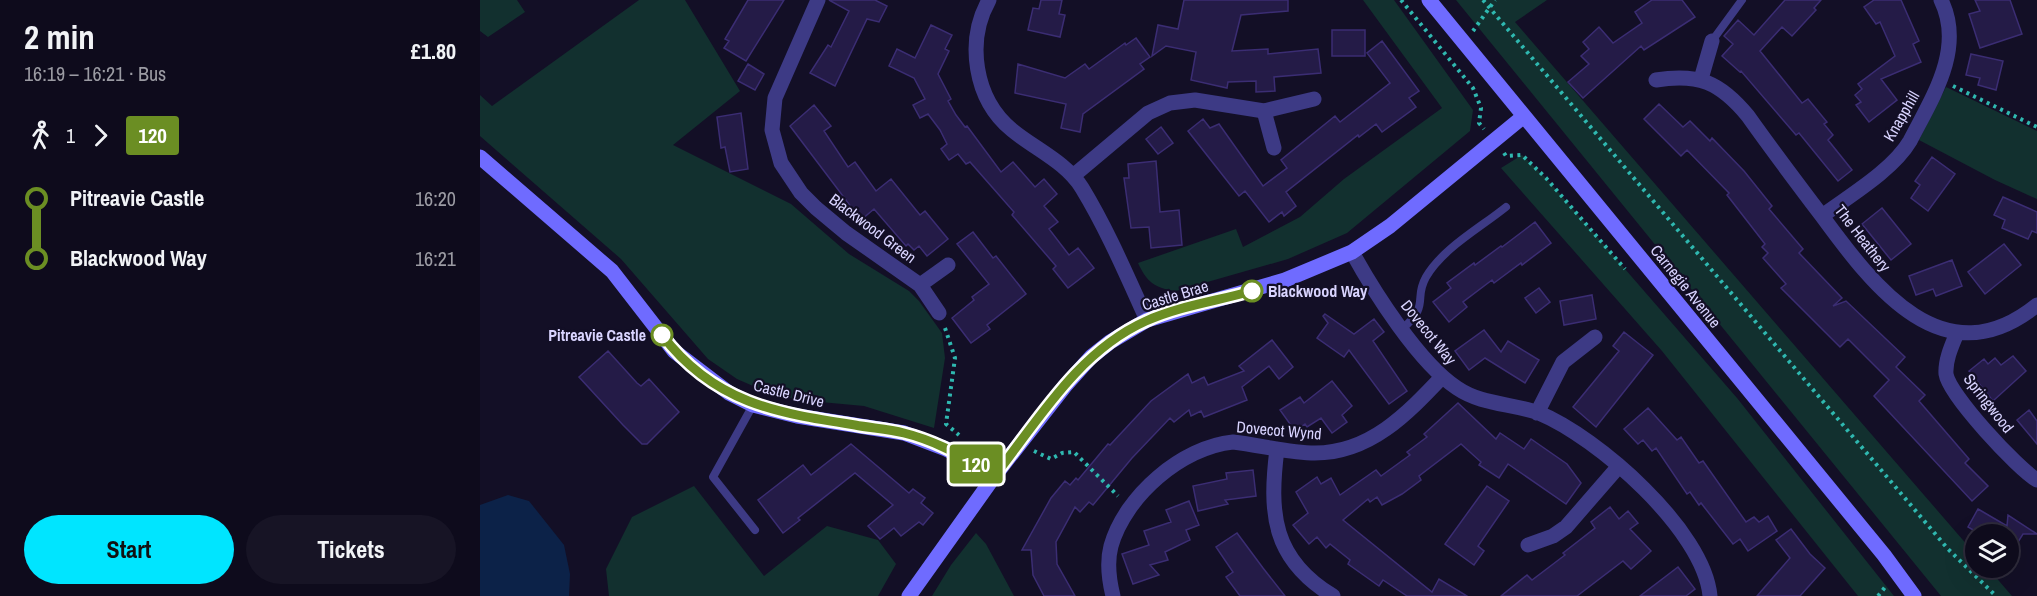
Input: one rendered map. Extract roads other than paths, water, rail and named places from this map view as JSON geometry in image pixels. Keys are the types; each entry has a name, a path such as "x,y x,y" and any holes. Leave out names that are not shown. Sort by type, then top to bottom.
{"street":[{"name":"Blackwood Green","path":"818,0 775,98 772,130 781,163 790,180 816,208 846,234 920,285 939,313"},
{"path":"989,0 979,23 976,51 978,72 988,100 1012,130 1073,176 1082,188 1147,320"},
{"name":"Carnegie Avenue","path":"1429,0 1914,596"},
{"name":"Knapphill","path":"1822,216 1905,149 1942,80 1948,55 1949,22 1941,0"},
{"path":"1656,80 1679,76 1701,79 1712,41"},
{"name":"The Heathery","path":"1701,79 1740,107 1858,265 1886,294 1926,322 1957,333 1988,332 2014,321 2037,305"},
{"path":"1073,176 1148,113 1165,105 1195,100 1264,111 1314,99"},
{"path":"1264,111 1274,148"},
{"name":"Castle Brae","path":"909,596 1021,441 1091,357 1110,342 1147,320 1285,280 1352,252 1390,226 1524,116"},
{"name":"Castle Drive","path":"480,157 612,271 674,351 729,393 753,405 797,416 904,433 946,448 996,474"},
{"name":"Dovecot Way","path":"1352,252 1372,289 1442,377 1481,401 1537,413 1583,437 1619,466 1663,509 1686,540 1705,572 1710,596"},
{"name":"Blackwood Green","path":"920,285 948,264"},
{"name":"Springwood","path":"1957,333 1946,367 1946,376 1952,388 1999,445 2037,480"},
{"path":"1537,413 1563,362 1595,337"},
{"name":"Dovecot Wynd","path":"1113,596 1109,575 1111,548 1122,521 1130,508 1174,466 1203,449 1233,442 1277,449 1321,452 1358,445 1397,422 1442,377"},
{"path":"1277,449 1273,509 1281,539 1297,567 1333,596"},
{"path":"1528,545 1553,536 1566,527 1619,466"}],"lane":[{"path":"1712,41 1742,0"},
{"path":"1402,329 1418,313 1425,279 1436,262 1506,207"},
{"path":"753,405 713,477 755,530"}],"water":[{"path":"508,495 529,501 564,545 570,574 569,596 480,596 480,505"}],"place":[{"name":"Blackwood Way","path":"1252,291"},
{"name":"Pitreavie Castle","path":"662,335"}]}
